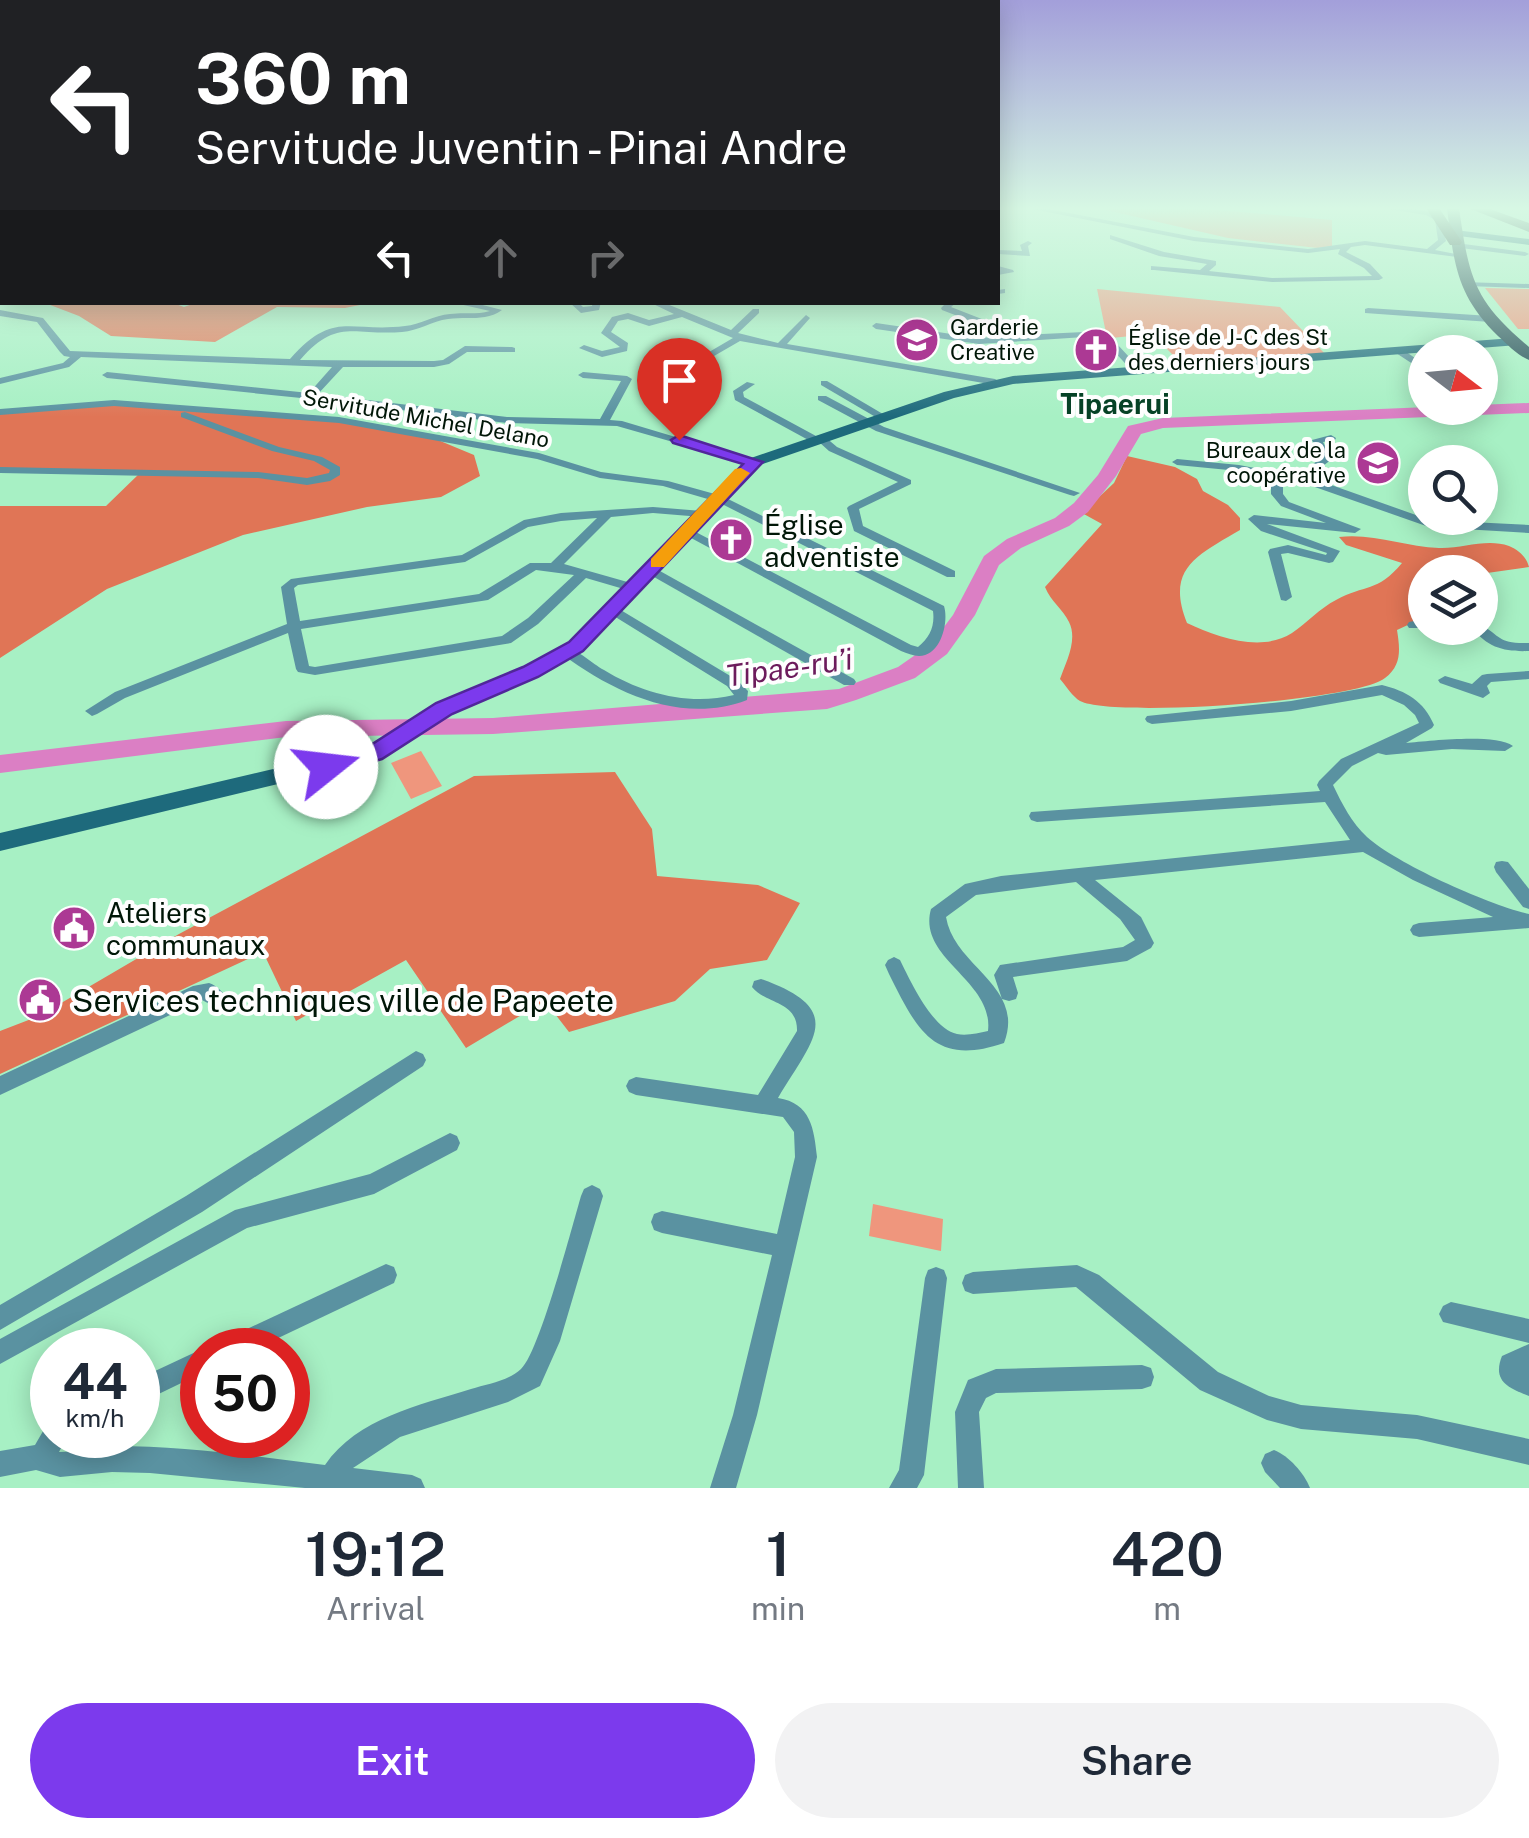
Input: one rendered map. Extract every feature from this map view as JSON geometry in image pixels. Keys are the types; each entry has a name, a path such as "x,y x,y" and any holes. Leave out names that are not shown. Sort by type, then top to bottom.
{"main road":[{"path":"1465,277 1490,319 1529,355"},
{"path":"0,842 374,753 429,718 568,652 614,610 754,462 875,419 995,382 1513,342"}],"street":[{"path":"1261,277 1310,282 1378,277"},
{"path":"1466,284 1529,286"},
{"path":"292,363 318,334 327,330 408,328 441,317 490,315 498,310 470,305"},
{"path":"576,305 581,310 596,305"},
{"path":"659,305 735,337 995,382"},
{"path":"953,307 989,324 1000,339"},
{"path":"3,310 40,320 44,331 60,342 63,351 78,355 423,364 446,362 465,350 512,350"},
{"path":"695,364 735,337 756,311"},
{"path":"1368,311 1490,319"},
{"path":"584,348 602,354 624,349 624,344 606,333 611,322 620,317 649,323 679,315"},
{"path":"780,346 806,318"},
{"path":"876,326 980,342 1102,333 1137,370"},
{"path":"1399,351 1408,357"},
{"path":"0,381 66,365 78,355"},
{"path":"311,396 340,364"},
{"path":"107,375 507,420 626,425 754,462"},
{"path":"583,375 627,379 604,418 607,423"},
{"path":"750,384 738,390 738,398 907,482 853,508 857,526 951,574"},
{"path":"824,384 875,419"},
{"path":"822,398 1074,493"},
{"name":"Servitude Michel Delano","path":"0,412 73,404 231,410 377,426 539,456 600,475 664,483 717,499 939,609 941,624 923,651 906,648 686,532"},
{"path":"0,470 132,470 316,482 334,475 336,469 318,459 276,449 186,416 184,411"},
{"path":"1315,483 1313,468 1327,459 1317,440 1331,438"},
{"path":"1177,462 1239,468 1315,483 1396,514 1459,526 1529,530"},
{"path":"1278,477 1277,494 1285,504 1355,529 1254,520 1265,528 1334,551 1329,559 1278,549 1274,552 1286,597"},
{"path":"584,573 506,640 309,672 300,661 287,588 294,582 464,558 524,524 653,510 702,514"},
{"path":"555,566 608,513"},
{"path":"92,710 295,626 483,597 529,567 555,566 634,588"},
{"path":"652,570 849,682"},
{"path":"568,652 610,682 662,703 721,702 742,697 732,683 614,610"},
{"path":"1498,644 1529,647"},
{"path":"1445,680 1484,693 1479,685 1486,678 1529,675"},
{"path":"1152,719 1292,706 1382,690 1395,692 1426,718 1427,725 1416,734 1353,756 1334,770 1325,785 1330,796 1369,842 1474,902 1526,921"},
{"path":"1353,756 1422,746 1505,746"},
{"path":"1037,816 1330,796"},
{"path":"894,965 930,1030 940,1040 997,1037 1001,1024 997,1004 985,985 947,950 936,930 937,914 971,889 1369,842"},
{"path":"1502,867 1529,902"},
{"path":"1010,993 1003,974 1006,970 1128,954 1145,943 1141,928 1132,918 1088,886 1080,875"},
{"path":"1418,930 1512,926 1526,921"},
{"path":"761,987 801,1007 808,1021 806,1032 764,1103"},
{"path":"0,1086 200,992 209,991 218,1002"},
{"path":"0,1318 194,1204 416,1060"},
{"path":"636,1086 788,1109 798,1119 807,1142 786,1247 724,1488"},
{"path":"0,1352 243,1218 374,1184 450,1142"},
{"path":"331,1478 346,1456 394,1426 508,1390 531,1377 548,1341 592,1196"},
{"path":"662,1222 786,1247"},
{"path":"273,1328 386,1274"},
{"path":"973,1283 1077,1276 1092,1283 1210,1382 1267,1408 1301,1417 1417,1426 1529,1452"},
{"path":"912,1484 936,1278"},
{"path":"1451,1314 1529,1331"},
{"path":"1529,1356 1511,1366 1510,1372 1529,1384"},
{"path":"970,1488 967,1412 977,1389 996,1381 1142,1376"},
{"path":"0,1464 30,1453"},
{"path":"45,1458 52,1464 98,1458"},
{"path":"160,1458 412,1488"},
{"path":"1274,1464 1297,1488"}],"shaded area":[{"path":"1485,288 1529,289 1529,329 1518,329"},
{"path":"1097,289 1280,307 1327,356 1185,367 1152,334 1111,338 1106,333"},
{"path":"50,305 360,305 277,307 215,342 111,336 79,316"},
{"path":"102,403 278,413 421,433 474,455 480,476 441,497 367,507 243,535 107,589 0,658 0,506 106,506 141,472 0,471 0,410"},
{"path":"1127,456 1175,467 1197,479 1203,491 1228,505 1240,518 1240,530 1190,565 1180,589 1187,623 1239,641 1280,639 1330,603 1385,579 1402,563 1346,545 1339,537 1439,548 1500,544 1519,552 1529,567 1498,571 1498,555 1408,555 1408,625 1397,630 1397,662 1385,678 1365,686 1330,694 1234,704 1101,706 1080,701 1060,679 1070,651 1071,629 1045,587 1102,524 1082,513 1114,483"},
{"path":"421,751 442,786 411,799 391,763"},
{"path":"615,772 652,829 657,876 758,885 800,903 767,960 710,969 675,1001 569,1032 545,1001 466,1048 406,960 296,1021 263,952 0,1074 0,1031 39,1016 179,934 474,776"},
{"path":"873,1204 943,1219 941,1251 869,1236"}],"waterway":[{"name":"Tipae-ru’i","path":"0,764 286,729 493,726 827,701 906,673 939,649 953,634 991,561 1014,543 1062,522 1081,508 1107,476 1134,430 1163,423 1529,408"}],"slow traffic":[{"path":"658,563 741,473"}],"place":[{"name":"Garderie Creative","path":"917,340"},
{"name":"Église de J-C des St des derniers jours","path":"1096,350"},
{"name":"Bureaux de la coopérative","path":"1378,463"},
{"name":"Église adventiste","path":"731,540"},
{"name":"Ateliers communaux","path":"74,928"},
{"name":"Services techniques ville de Papeete","path":"40,1000"}],"district":[{"name":"Tipaerui","path":"1115,403"}],"route":[{"path":"326,767 374,753 444,708 531,672 576,647 754,462 679,440"}]}
